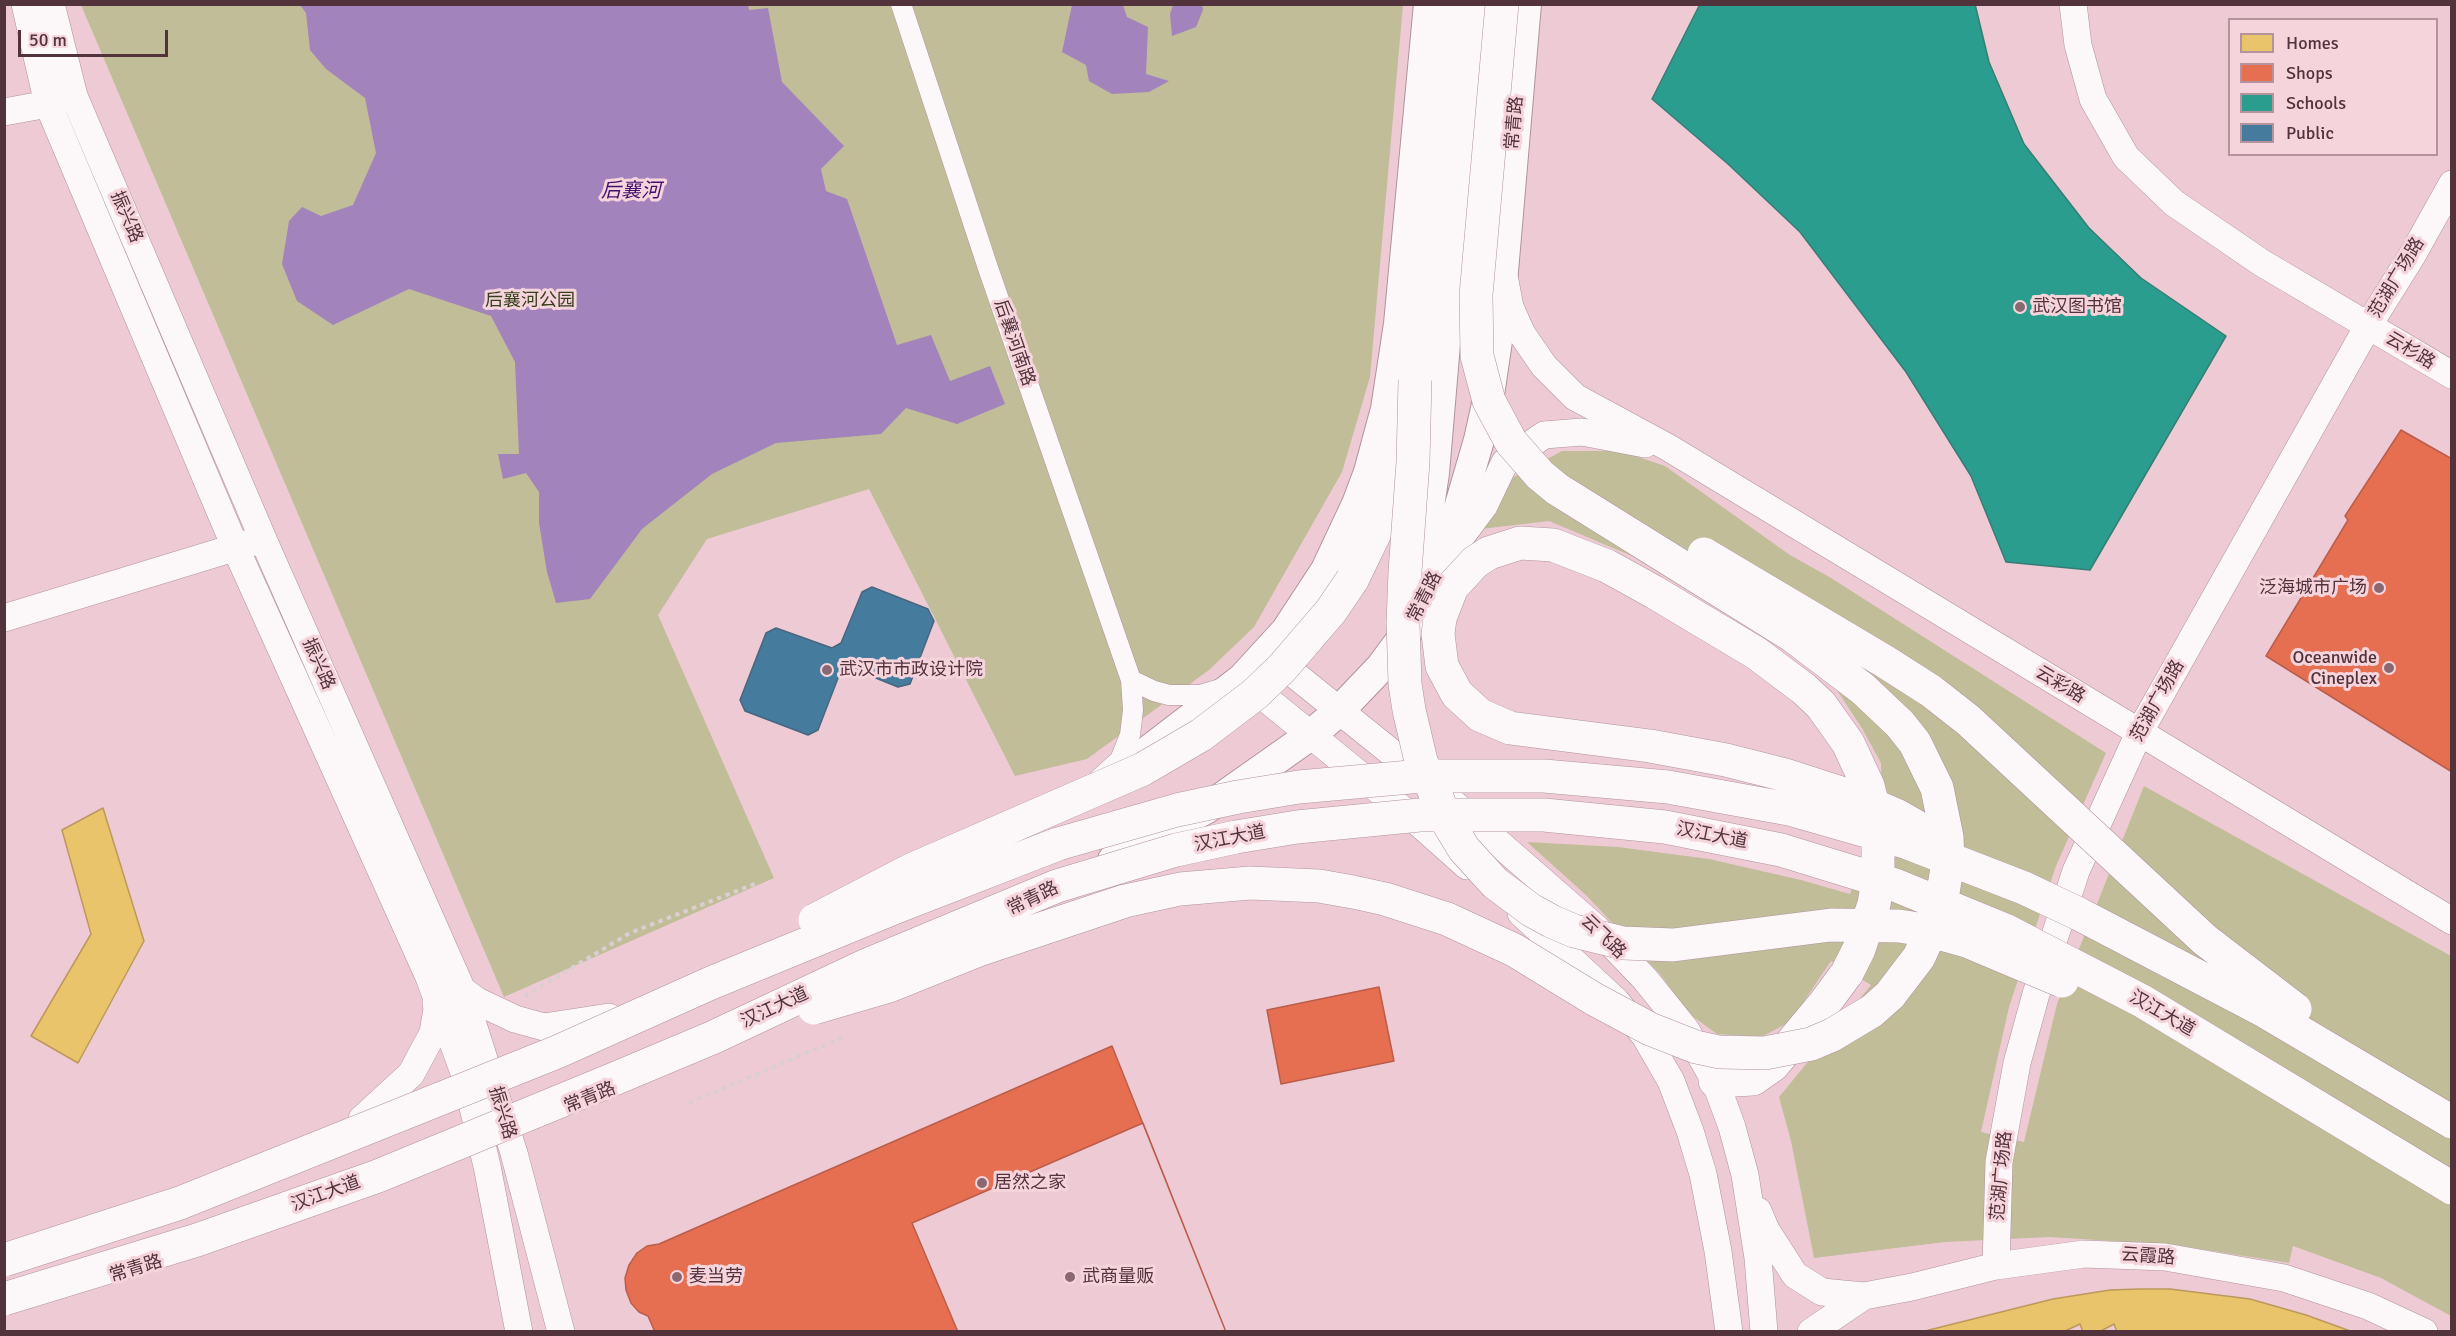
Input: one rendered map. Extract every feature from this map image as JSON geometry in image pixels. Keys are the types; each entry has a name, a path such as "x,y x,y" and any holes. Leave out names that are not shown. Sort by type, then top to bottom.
{"highway":[{"path":"1451,4 1415,381 1413,462 1403,623 1404,667 1409,710 1421,761 1447,821 1464,849 1479,867 1513,898 1541,916 1575,931 1623,943 1648,945 1713,941 1831,925 1890,925 1931,931 1967,941 2039,970 2265,1075"},
{"path":"714,1037 889,986 981,949 1125,901 1180,889 1250,883 1319,886 1353,892 1385,899 1447,919 1514,950 1621,1015 1650,1029 1696,1047 1742,1054 1765,1053 1811,1044 1853,1024 1872,1011 1905,978 1923,950 1940,911 1948,862 1944,812 1927,765 1900,724 1869,694 1832,664 1753,610 1557,489 1524,459 1499,423 1489,402 1477,356 1476,295 1479,241 1502,4"},
{"path":"711,983 812,921 911,870 1143,769 1201,735 1255,694 1288,661 1331,611 1352,580 1369,548 1383,516 1396,476 1415,381"},
{"path":"1557,489 1612,507 1677,538 1884,661 1930,691 1995,743 2205,940 2277,997 2445,1118"},
{"path":"1715,1081 1753,1079 1773,1065 1824,1004 1847,973 1860,949 1874,904 1878,880 1878,833 1874,809 1871,798 1868,786 1859,764 1848,743 1821,705 1786,674 1756,653 1654,592 1570,550 1553,545 1520,543 1489,553 1475,562 1452,586 1445,602 1438,634 1442,666 1449,680 1468,706 1480,716 1510,728 1650,746 1726,760 1785,775 1856,798 1866,802 1877,807 1898,816 2024,888"},
{"path":"4,1260 212,1190 557,1052 711,983 1000,865 1117,826 1238,797 1299,788 1411,777 1545,776 1647,784 1729,797 1869,831 1966,864 2079,914 2265,1012 2445,1118"},
{"name":"汉江大道","path":"5,1301 197,1240 378,1176 714,1037 867,965 1057,886 1186,848 1297,827 1359,819 1482,813 1606,820 1688,831 1781,850 1895,885 1973,915 2059,956 2142,1001 2451,1188"}],"main road":[{"path":"4,1244 170,1190 477,1074 959,862 1048,817 1145,753 1242,679 1286,631 1326,570 1357,504 1378,441 1386,409 1399,324 1429,4"},
{"path":"1407,632 1418,587 1434,473 1474,4"},
{"name":"常青路","path":"5,1301 145,1266 298,1216 692,1057 1107,863 1207,808 1311,734 1339,711 1381,667 1407,632 1444,560 1479,440 1490,395 1497,341 1526,4"}],"street":[{"name":"振兴路","path":"25,4 48,104 236,549 429,977 477,1074"},
{"name":"振兴路","path":"51,4 74,96 263,539 462,990 477,1074 495,1138 561,1332"},
{"name":"后襄河南路","path":"901,4 988,268 1131,680 1133,710 1130,735 1120,760 1091,786 1048,817"},
{"name":"云杉路","path":"2073,4 2078,45 2093,99 2126,157 2174,202 2262,263 2451,375"},
{"path":"4,112 48,104 74,96"},
{"name":"范湖广场路","path":"1996,1266 1999,1162 2018,1062 2036,994 2076,871 2139,733 2368,326 2413,254 2451,184"},
{"name":"云彩路","path":"1503,268 1510,307 1522,334 1544,366 1575,397 1669,448 2451,921"},
{"path":"1444,560 1484,506 1505,462 1544,435 1582,432 1669,448"},
{"path":"4,618 263,539"},
{"name":"云飞路","path":"1267,652 1438,790 1597,928 1645,979 1686,1030 1715,1081 1732,1127 1745,1175 1758,1258 1764,1332"},
{"path":"1131,680 1154,692 1185,696 1217,690 1242,679"},
{"name":"云飞路","path":"1242,679 1413,818 1569,956 1616,1001 1645,1036 1671,1081 1696,1152 1719,1251 1729,1332"},
{"name":"振兴路","path":"362,1119 411,1074 433,1033 437,1009 429,977"},
{"path":"462,990 477,1001 515,1019 544,1027 609,1017"},
{"name":"振兴路","path":"495,1138 519,1332"},
{"path":"1745,1175 1766,1230 1795,1275 1822,1292 1864,1296"},
{"name":"云霞路","path":"1864,1296 1912,1287 1996,1266 2084,1254 2165,1257 2284,1278 2368,1306 2424,1332"},
{"path":"1810,1332 1864,1296"}],"path":[{"path":"525,996 630,933 757,882"},
{"path":"689,1102 846,1036"}],"green space":[{"name":"后襄河公园","path":"81,5 1403,5 1370,377 1342,472 1254,627 1209,670 1087,759 1015,776 869,489 707,539 658,615 774,878 504,997"},
{"path":"1562,451 1621,451 1665,466 1790,555 1831,578 2106,753 2056,866 2009,1007 1981,1132 2024,1142 2057,1004 2144,786 2451,956 2451,1316 2381,1278 2293,1246 2289,1263 2175,1245 2050,1237 1945,1242 1814,1258 1791,1141 1779,1097 1871,985 1831,961 1790,1022 1761,1037 1717,1034 1688,1013 1660,974 1587,896 1527,842 1618,847 1709,859 1850,894 1882,795 1881,763 1835,687 1795,657 1632,556 1549,521 1481,529 1512,478"}],"water":[{"name":"后襄河","path":"748,4 749,10 768,8 782,82 844,146 821,169 826,191 847,199 897,345 931,335 950,381 990,366 1005,404 957,424 906,408 881,434 776,443 712,474 642,529 590,599 556,603 547,572 539,523 539,492 526,473 503,479 498,454 519,454 515,362 491,316 409,289 333,325 297,301 282,264 289,221 302,207 321,216 353,205 376,153 365,98 326,69 310,50 306,13 300,5"},
{"path":"1072,5 1123,5 1127,17 1148,27 1146,74 1169,81 1149,92 1112,94 1089,81 1086,65 1062,52"},
{"path":"1173,5 1202,5 1203,10 1196,27 1172,36 1170,14"}],"building: Homes":[{"path":"103,808 144,941 78,1063 31,1036 91,934 62,830"},
{"path":"2170,1289 2250,1299 2306,1315 2353,1332 2117,1332 2114,1324 2099,1332 2083,1332 2080,1324 2063,1332 1921,1332 2053,1299 2110,1290"}],"building: Shops":[{"name":"泛海城市广场","path":"2401,430 2452,459 2452,772 2266,656 2348,520 2345,516"},
{"path":"1379,987 1394,1061 1281,1084 1267,1010"},
{"name":"居然之家","path":"1112,1046 1226,1332 655,1332 648,1316 639,1312 631,1303 626,1290 625,1278 629,1265 637,1253 647,1246 659,1244"},
{"name":"武商量贩","path":"1143,1123 1226,1332 958,1332 912,1223"}],"building: Schools":[{"name":"武汉图书馆","path":"1700,4 1975,4 1989,62 2024,144 2089,228 2141,278 2226,336 2090,570 2006,562 1971,476 1906,372 1800,232 1728,164 1652,99"}],"building: Public":[{"path":"872,587 928,609 934,621 910,684 898,687 851,668 840,673 818,730 808,735 745,711 740,700 766,633 776,628 832,648 841,643 862,592"}],"place":[{"name":"武汉图书馆","path":"2020,307"},
{"name":"泛海城市广场","path":"2379,588"},
{"name":"Oceanwide Cineplex","path":"2389,668"},
{"name":"武汉市市政设计院","path":"827,670"},
{"name":"居然之家","path":"982,1183"},
{"name":"麦当劳","path":"677,1277"},
{"name":"武商量贩","path":"1070,1277"}]}
